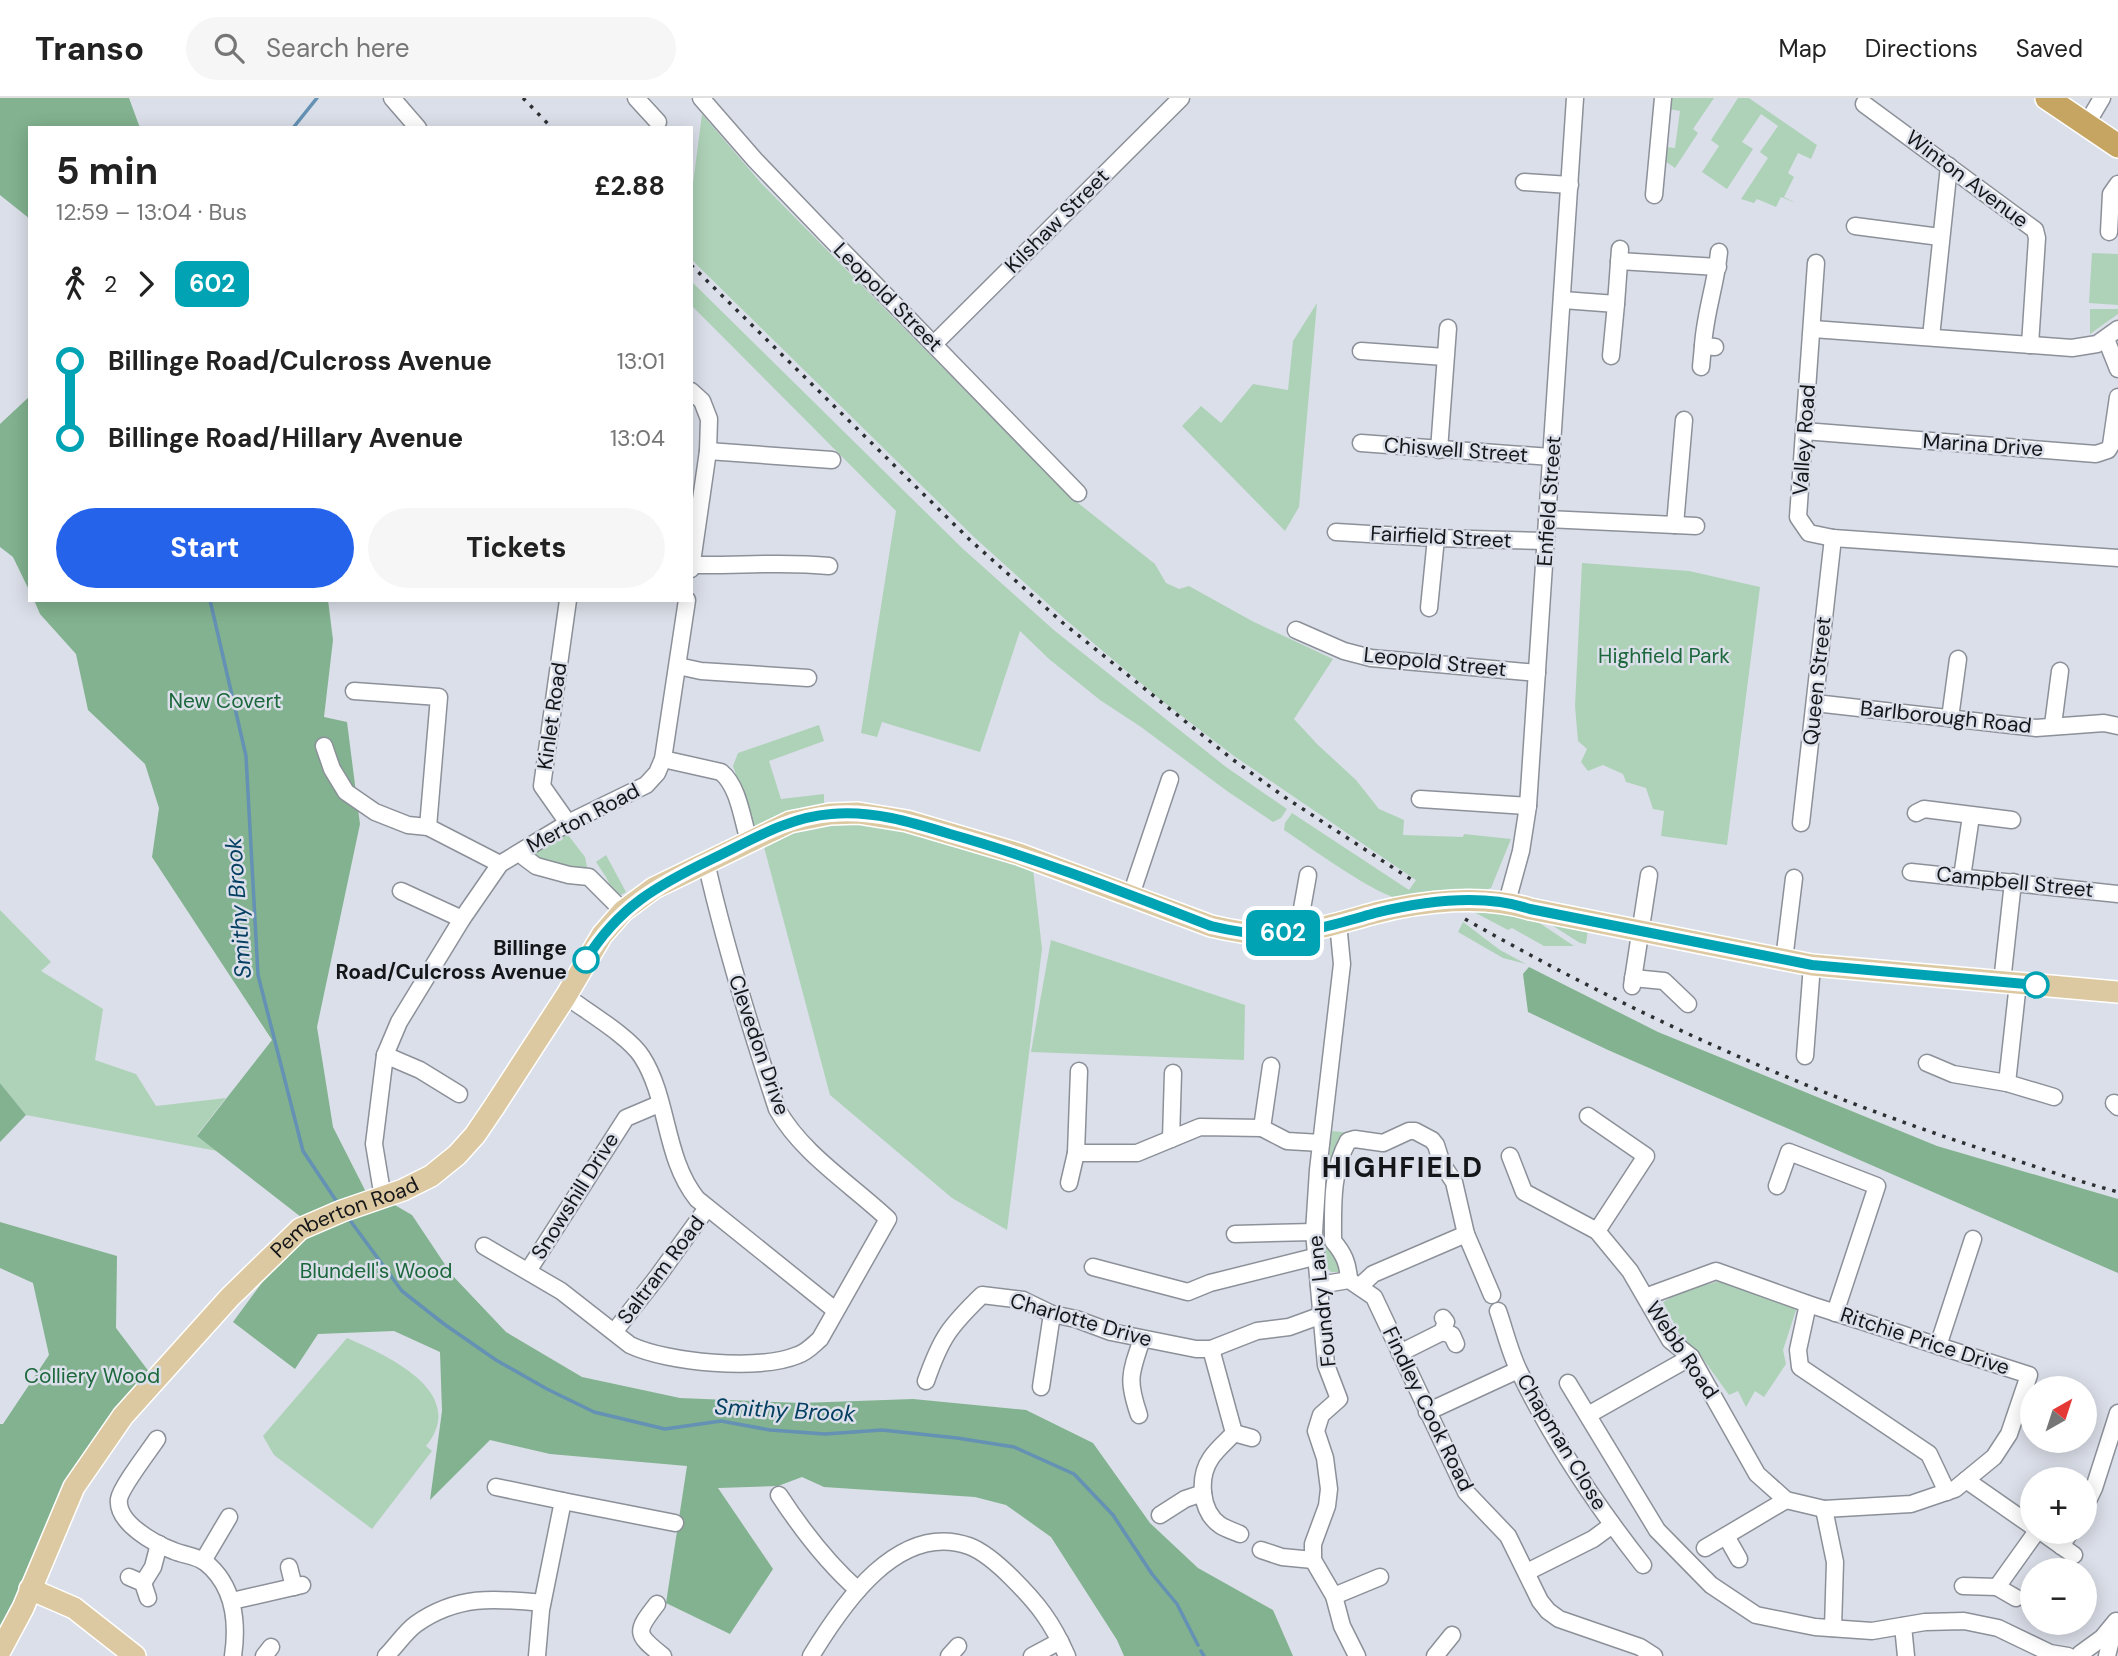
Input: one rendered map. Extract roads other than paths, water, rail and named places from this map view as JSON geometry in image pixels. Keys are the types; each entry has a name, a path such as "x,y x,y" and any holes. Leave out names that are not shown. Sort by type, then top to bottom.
{"highway":[{"path":"2047,98 2118,146"}],"main road":[{"name":"Pemberton Road","path":"2,1648 74,1487 123,1416 230,1297 300,1229 342,1211 383,1198 431,1176 457,1155 475,1135 566,996 602,935 624,911 654,888 790,822 810,817 858,813 882,816 1019,854 1211,926 1237,932 1276,934 1298,931 1413,905 1507,902 1530,909 1812,965 2118,992"},
{"path":"49,1546 52,1578 74,1608"},
{"path":"30,1589 74,1608 135,1656"},
{"path":"2,1648 27,1621 47,1609 61,1610 108,1634"}],"street":[{"path":"392,98 416,126"},
{"path":"636,98 655,111"},
{"name":"Leopold Street","path":"701,98 755,160 1078,493"},
{"name":"Kilshaw Street","path":"934,344 1181,98"},
{"name":"Enfield Street","path":"1507,902 1521,851 1528,806 1575,98"},
{"path":"1654,195 1663,98"},
{"path":"2087,125 2102,98"},
{"name":"Winton Avenue","path":"1868,110 1950,166 2035,230 2037,237 2030,345"},
{"path":"1931,337 1950,166"},
{"path":"1524,183 1570,185"},
{"path":"2109,232 2111,194 2118,184"},
{"path":"1855,226 1940,237"},
{"path":"1612,356 1619,255 1718,259 1714,291 1706,312 1709,346 1701,367"},
{"name":"Valley Road","path":"1816,263 1798,517 1809,533 1833,538 2118,558"},
{"path":"1563,300 1616,304"},
{"path":"1439,450 1448,328"},
{"path":"1813,329 2084,348 2112,334 2118,369"},
{"path":"1361,351 1446,357"},
{"path":"693,393 702,401 709,419 708,451 693,560"},
{"name":"Marina Drive","path":"1804,431 2096,454 2108,450 2111,444 2118,397"},
{"path":"1675,525 1684,420"},
{"name":"Chiswell Street","path":"1361,443 1551,457"},
{"path":"708,451 832,460"},
{"path":"1547,519 1696,526"},
{"name":"Fairfield Street","path":"1336,532 1546,541"},
{"path":"1429,608 1436,538"},
{"name":"Queen Street","path":"1802,823 1833,538"},
{"path":"693,567 795,562 829,566"},
{"name":"Kinlet Road","path":"568,602 542,786 568,823"},
{"name":"Merton Road","path":"500,864 568,823 646,785 657,773 663,759 687,602"},
{"name":"Leopold Street","path":"1296,630 1344,651 1371,658 1537,673"},
{"path":"1950,718 1950,675 1958,659"},
{"path":"678,666 701,671 808,677"},
{"path":"2053,725 2061,671"},
{"path":"354,691 439,697 428,827"},
{"name":"Barlborough Road","path":"1815,703 2036,728 2104,723 2118,726"},
{"path":"324,746 332,769 346,792 374,812 408,825 428,827 500,864 462,919 399,1022 385,1055 374,1144 383,1198"},
{"path":"663,759 721,772 727,777 733,787 749,841"},
{"path":"1132,895 1170,779"},
{"path":"1420,799 1528,806"},
{"path":"1921,807 2012,820"},
{"path":"1962,877 1971,816"},
{"path":"524,857 536,866 589,877 624,911"},
{"name":"Clevedon Drive","path":"484,1246 561,1291 630,1345 656,1354 698,1361 777,1361 799,1355 820,1339 888,1219 811,1152 786,1126 777,1109 740,993 706,862"},
{"name":"Campbell Street","path":"1911,872 2118,894"},
{"path":"1649,875 1632,982 1664,981 1688,1004"},
{"path":"1298,931 1308,876"},
{"path":"1784,960 1794,878"},
{"path":"2007,1083 2013,882"},
{"path":"401,891 462,919"},
{"name":"Foundry Lane","path":"1314,1560 1313,1544 1327,1506 1329,1489 1325,1458 1316,1431 1321,1415 1339,1399 1326,1365 1314,1256 1321,1143 1342,964 1338,923"},
{"path":"1805,1056 1812,965"},
{"path":"566,996 618,1034 642,1056 652,1078 681,1177 696,1199 835,1310"},
{"path":"385,1055 420,1070 458,1094"},
{"path":"1933,1062 1953,1074 2007,1083 2054,1097"},
{"path":"1262,1128 1271,1066"},
{"path":"1069,1183 1076,1153 1079,1071"},
{"path":"1171,1139 1173,1073"},
{"name":"Snowshill Drive","path":"528,1271 626,1118 659,1104"},
{"path":"1588,1116 1646,1156 1597,1231"},
{"path":"1076,1153 1137,1153 1200,1127 1262,1128 1287,1141 1321,1143"},
{"name":"Chapman Close","path":"1354,1283 1345,1255 1333,1241 1336,1173 1348,1141 1355,1139 1382,1143 1409,1131 1426,1135 1436,1144 1442,1164 1454,1182 1466,1234 1495,1303 1518,1370 1551,1430 1612,1525 1643,1565"},
{"path":"1777,1186 1789,1153 1877,1186 1835,1313"},
{"name":"Webb Road","path":"1510,1156 1524,1192 1597,1231 1630,1271 1670,1340 1691,1357 1757,1474 1786,1500"},
{"name":"Saltram Road","path":"614,1332 707,1208"},
{"path":"1235,1234 1314,1232"},
{"path":"1319,1285 1354,1283 1466,1234"},
{"path":"1938,1346 1973,1239"},
{"path":"1093,1267 1188,1292 1210,1283 1314,1256"},
{"name":"Ritchie Price Drive","path":"1645,1297 1716,1271 1835,1313 2029,1375 2008,1434 1994,1457 1947,1492 1911,1504 1824,1509 1786,1500"},
{"name":"Findley Cook Road","path":"1354,1283 1374,1297 1466,1492 1508,1536 1540,1601 1548,1611 1559,1619 1640,1647 1654,1656"},
{"name":"Charlotte Drive","path":"926,1381 943,1337 979,1287 1023,1300 1052,1314 1178,1347 1211,1349 1257,1331 1289,1327 1322,1315"},
{"path":"1808,1304 1798,1350 1800,1367 1929,1454 1947,1492"},
{"path":"1041,1387 1052,1314"},
{"path":"1400,1353 1443,1325 1456,1344"},
{"path":"1139,1415 1130,1385 1131,1371 1142,1339"},
{"path":"1211,1349 1234,1433"},
{"path":"1588,1415 1691,1357"},
{"path":"1427,1412 1518,1370"},
{"path":"1569,1382 1657,1530 1712,1585 1756,1615 1815,1628 1872,1631 1965,1621 1997,1628 2050,1653 2079,1656 2102,1637 2117,1618"},
{"path":"2097,1479 2118,1413"},
{"path":"1234,1433 1252,1438"},
{"path":"1234,1433 1207,1465 1203,1493 1208,1511 1218,1524 1240,1534"},
{"path":"157,1439 119,1500 121,1513 127,1522 159,1544 203,1561 221,1580 232,1601 239,1655"},
{"path":"1966,1480 2020,1517"},
{"path":"495,1487 675,1523"},
{"path":"1160,1515 1185,1499 1203,1493"},
{"path":"780,1494 802,1530 830,1564 858,1590"},
{"path":"1705,1548 1786,1500"},
{"path":"537,1656 542,1603 563,1502"},
{"path":"1824,1509 1835,1562 1833,1628"},
{"path":"203,1561 229,1517"},
{"path":"1527,1572 1593,1539 1612,1525"},
{"path":"1726,1536 1739,1559"},
{"path":"811,1656 838,1615 885,1563 912,1548 940,1542 962,1545 985,1555 1009,1575 1041,1609 1064,1649 1032,1656"},
{"path":"140,1586 153,1567 159,1544"},
{"path":"1997,1587 2028,1544"},
{"path":"1261,1550 1282,1557 1314,1560 1334,1595 1342,1626 1357,1656"},
{"path":"232,1601 298,1586 289,1567"},
{"path":"1334,1595 1380,1577"},
{"path":"1962,1586 1997,1587 2015,1598"},
{"path":"386,1656 414,1625 443,1609 477,1599 542,1603"},
{"path":"657,1605 640,1625 639,1632 641,1637 663,1656"},
{"path":"2107,1656 2117,1618"},
{"path":"1903,1626 1906,1656"},
{"path":"1435,1656 1452,1635"},
{"path":"2024,1641 2036,1656"}],"waterway":[{"name":"Smithy Brook","path":"295,126 317,98"},
{"name":"Smithy Brook","path":"210,602 246,756 258,975 303,1151 337,1202"},
{"name":"Smithy Brook","path":"349,1219 402,1291 496,1360 594,1412 665,1429 721,1421 770,1430 825,1434 882,1430 957,1438 1014,1447 1074,1474 1113,1515 1152,1574 1177,1604 1198,1645"},
{"name":"Smithy Brook","path":"1201,1651 1204,1656"}],"railway":[{"path":"523,98 550,126"},
{"path":"693,267 970,540 1063,623 1232,759 1286,798 1415,882"},
{"path":"1465,919 1659,1020 1791,1079 1927,1130 2118,1192"}],"place":[{"name":"Billinge Road/Culcross Avenue","path":"586,960"}],"district":[{"name":"HIGHFIELD","path":"1403,1167"}],"park label":[{"name":"Highfield Park","path":"1664,656"},
{"name":"New Covert","path":"225,701"},
{"name":"Blundell's Wood","path":"376,1271"},
{"name":"Colliery Wood","path":"92,1376"}]}
